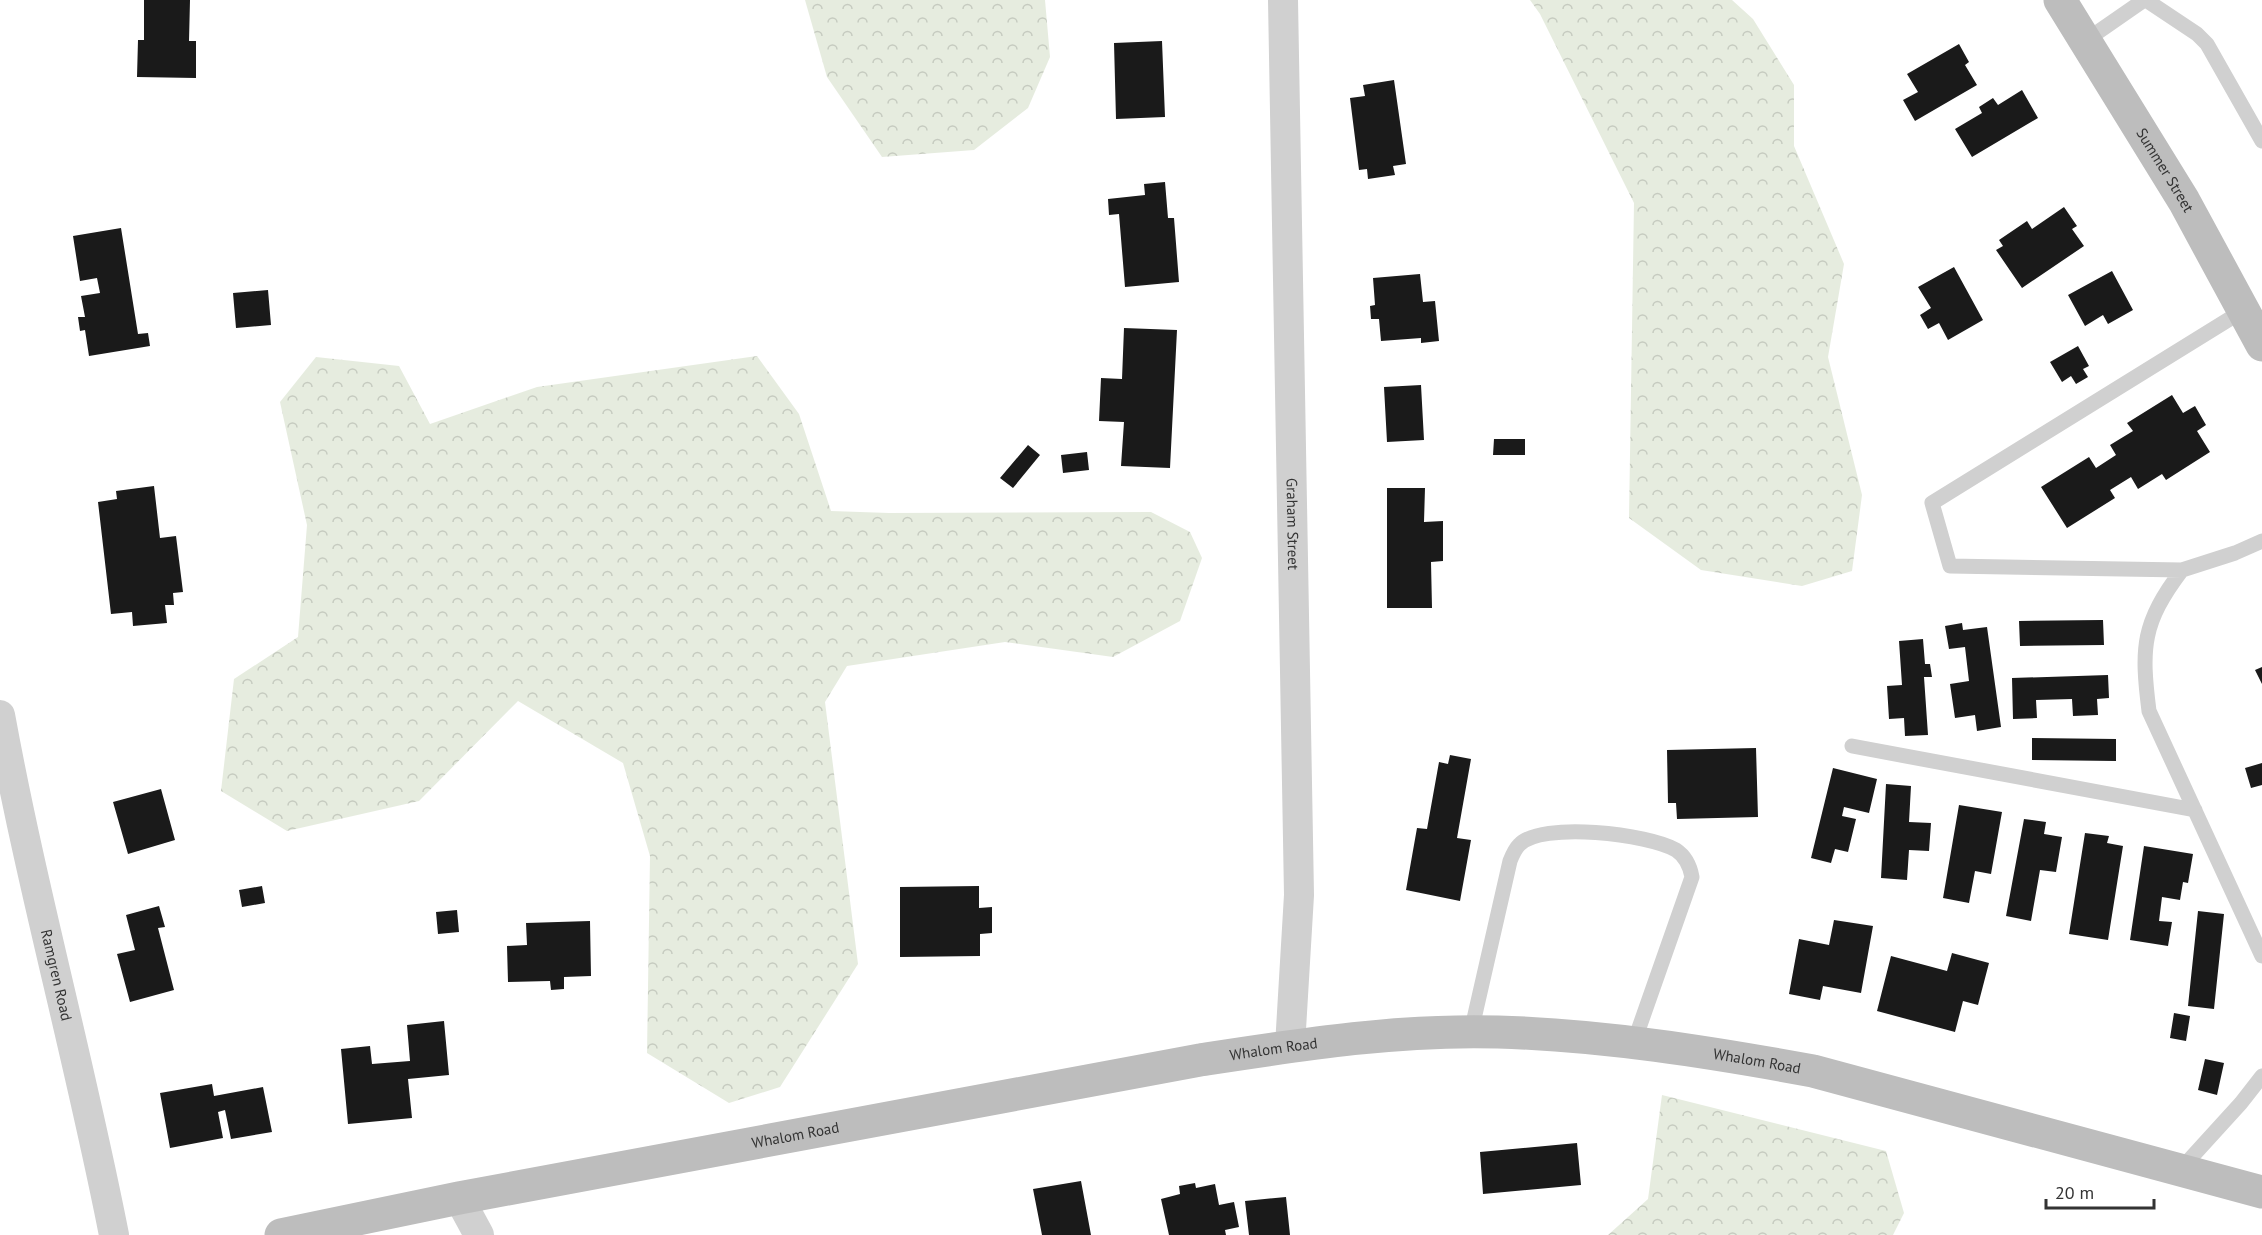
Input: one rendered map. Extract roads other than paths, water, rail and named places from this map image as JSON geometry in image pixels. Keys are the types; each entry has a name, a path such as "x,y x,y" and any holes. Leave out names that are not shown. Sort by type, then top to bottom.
{"main road":[{"name":"Summer Street","path":"2060,0 2184,201 2262,345"},
{"name":"Whalom Road","path":"281,1235 459,1198 1188,1062 1290,1046 1404,1035 1471,1032 1545,1035 1633,1045 1813,1071 2262,1192"}],"street":[{"name":"Graham Street","path":"1283,0 1299,895 1290,1046"},
{"name":"Ramgren Road","path":"0,715 21,826 93,1125 114,1235"},
{"path":"459,1198 479,1235"}],"lane":[{"path":"2085,41 2145,0 2197,34 2207,44 2262,141"},
{"path":"2244,310 1932,503 1950,566 2182,570 2235,553 2262,541"},
{"path":"2182,570 2165,594 2149,630 2143,669 2149,711 2262,956"},
{"path":"1852,746 2195,810"},
{"path":"1471,1032 1510,861 1520,844 1543,834 1574,832 1628,836 1639,837 1677,850 1690,865 1692,876 1633,1045"},
{"path":"2180,1170 2241,1103 2262,1076"}]}
